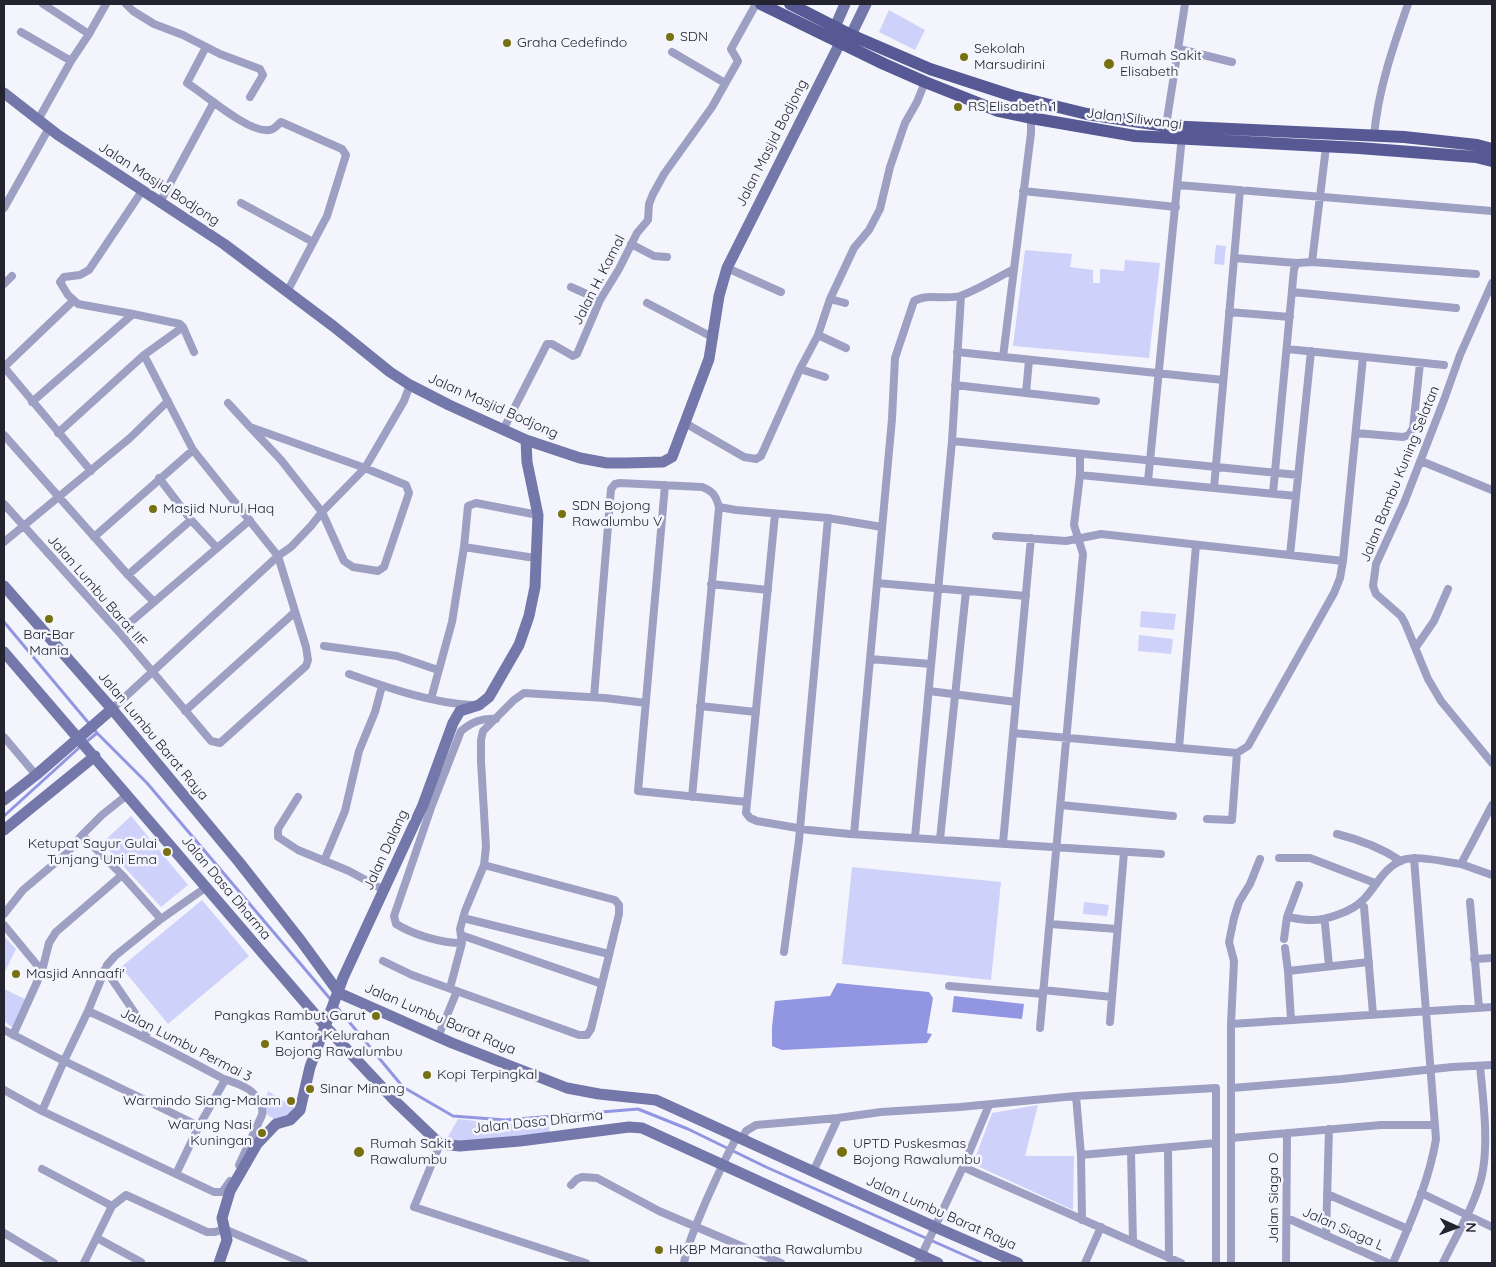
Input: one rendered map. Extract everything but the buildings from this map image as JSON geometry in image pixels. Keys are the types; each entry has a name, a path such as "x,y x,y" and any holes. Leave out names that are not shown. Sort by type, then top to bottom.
{"main road":[{"path":"761,4 794,10"},
{"name":"Jalan Siliwangi","path":"794,10 930,69 1037,103 1087,114 1166,126 1404,137 1477,145 1492,149"},
{"name":"Jalan Siliwangi","path":"794,10 840,43 925,82 998,111 1135,136 1476,157 1492,161"}],"street":[{"path":"43,4 90,34"},
{"path":"38,120 106,4"},
{"path":"126,4 147,21 261,70 263,75 250,98"},
{"name":"Jalan H. Kamal","path":"504,430 546,346 552,344 573,356 576,355 600,300 619,269 636,233 648,220 653,194 664,174 712,107 738,61 731,49 756,4"},
{"path":"859,18 844,7 835,27 840,43 851,35 866,4"},
{"path":"1166,126 1185,4"},
{"path":"1374,136 1376,110 1382,84 1408,4"},
{"path":"21,32 71,61"},
{"name":"Jalan Masjid Bodjong","path":"4,92 49,128 224,244 351,340 390,372 410,385 449,406 526,440 591,460 616,463 663,462 672,457 710,360 719,296 727,268 840,43"},
{"path":"206,47 187,83 239,119 259,130 274,129 281,122 345,151 346,156 330,207 287,292"},
{"path":"1179,49 1232,62"},
{"path":"672,52 725,83"},
{"path":"685,423 744,457 756,459 761,456 800,369 818,335 830,299 854,248 869,230 880,208 890,167 905,123 917,102 925,82"},
{"path":"160,202 214,102"},
{"path":"1003,357 1031,118 1037,103"},
{"path":"1148,481 1181,140 1184,126"},
{"path":"4,208 49,128"},
{"path":"1312,262 1326,147"},
{"path":"1178,184 1320,198 1492,211"},
{"path":"1214,488 1240,190"},
{"path":"142,191 89,270 64,277 61,279 62,286 73,301 78,304 176,323 183,327 194,352"},
{"path":"1023,191 1176,207"},
{"path":"242,203 313,242"},
{"path":"631,244 654,256 667,257"},
{"path":"1234,258 1476,274"},
{"path":"1273,493 1296,263"},
{"path":"727,268 781,292"},
{"path":"854,834 892,419 895,358 914,301 919,298 961,296 1014,269"},
{"path":"4,284 12,276"},
{"name":"Jalan Bambu Kuning Selatan","path":"1492,283 1460,355 1422,461 1376,564 1373,586 1376,594 1401,616 1416,646 1428,678 1441,701 1492,763"},
{"path":"571,287 600,300"},
{"path":"1292,292 1456,308"},
{"path":"915,838 952,441 961,296"},
{"path":"830,299 845,303"},
{"path":"73,301 4,367 91,471"},
{"path":"647,303 714,338"},
{"path":"1229,312 1290,317"},
{"path":"32,402 133,314"},
{"path":"58,433 144,355 183,327"},
{"path":"818,335 846,348"},
{"path":"1287,348 1444,365"},
{"path":"1290,555 1311,351"},
{"path":"957,352 1223,380"},
{"path":"144,355 193,450 278,556 295,612 185,711"},
{"path":"1013,734 1237,753 1248,746 1334,593 1340,578 1364,356"},
{"path":"1026,393 1029,360"},
{"path":"1356,433 1404,437 1409,435 1413,428 1420,363"},
{"path":"800,369 825,378"},
{"path":"4,830 86,744 109,712 278,556 291,547 365,468 404,401 410,385"},
{"path":"955,385 1096,401"},
{"path":"4,542 130,438 168,401"},
{"path":"228,403 250,427 281,460 322,512 344,561 353,567 378,571 384,566 408,493 406,485 365,468 250,427"},
{"path":"4,435 154,602"},
{"name":"Jalan Dalang","path":"219,1263 227,1240 222,1218 230,1191 257,1144 276,1124 290,1120 300,1110 310,1067 338,996 343,978 423,805 453,723 460,711 479,705 488,697 519,645 529,616 534,588 538,515 527,462 526,440"},
{"path":"952,441 1298,475"},
{"path":"94,537 193,450"},
{"path":"1040,1028 1083,554 1074,525 1080,475 1080,454"},
{"path":"1422,461 1492,490"},
{"path":"1080,475 1296,496"},
{"path":"159,478 217,548"},
{"path":"594,697 611,489 615,484 620,483 710,490 717,498 719,507 692,796"},
{"path":"665,485 638,791 747,802"},
{"path":"431,699 452,622 464,547 466,511 468,506 472,503 538,515"},
{"name":"Jalan Lumbu Barat IIF","path":"4,504 119,632 208,738 215,743 220,743 308,663 306,647 295,612"},
{"path":"719,507 828,518 882,527"},
{"path":"775,514 746,812 750,818 757,821 800,828 854,834 1161,854"},
{"path":"784,952 800,828 828,518"},
{"path":"128,575 192,520"},
{"path":"119,632 250,520"},
{"path":"996,536 1066,541 1079,540 1101,534 1343,561"},
{"path":"1003,843 1031,538"},
{"path":"1179,748 1196,545"},
{"path":"464,547 535,558"},
{"path":"877,583 1026,596"},
{"path":"711,584 768,590"},
{"name":"Jalan Lumbu Barat Raya","path":"4,586 109,712 245,869 301,940 338,996 567,1088 599,1094 656,1100 738,1140 813,1172 933,1231 1018,1263"},
{"path":"1416,646 1434,621 1448,589"},
{"path":"940,839 966,591"},
{"path":"324,646 397,656 438,670"},
{"name":"Jalan Dasa Dharma","path":"4,652 86,744 205,888 326,1027 394,1100 440,1144 469,1145 520,1141 629,1127 642,1128 723,1162 938,1263"},
{"path":"870,659 931,664"},
{"path":"350,674 382,686 431,699 479,705"},
{"path":"324,861 345,811 359,752 382,686"},
{"path":"929,691 1016,702"},
{"path":"438,1037 453,989 461,939 460,929 484,865 486,847 481,761 483,732 514,700 524,693 594,697 646,703"},
{"path":"700,706 756,712"},
{"path":"496,719 483,718 469,724 461,731 432,805 394,916 396,924 404,929 448,943 461,939 602,984"},
{"path":"4,737 36,775"},
{"path":"4,800 36,775 86,744"},
{"path":"1208,819 1232,820 1237,753"},
{"path":"4,914 24,890 67,853 102,815 127,794"},
{"path":"298,797 278,829 278,837 298,850 349,871 384,890"},
{"path":"1461,864 1492,805"},
{"path":"1061,806 1173,816"},
{"path":"1338,834 1364,841 1401,861"},
{"path":"82,835 122,875 161,919"},
{"path":"1110,1022 1124,852"},
{"path":"1279,858 1310,858 1375,883"},
{"path":"1393,1263 1421,1193 1433,1158 1436,1139 1414,858"},
{"path":"1287,917 1317,920 1354,908 1364,900 1375,883 1390,868 1401,861 1414,858 1461,864 1492,875"},
{"path":"1231,1263 1231,1024 1234,961 1229,942 1239,902 1250,884 1260,859"},
{"path":"383,961 412,975 583,1035 587,1034 591,1029 610,954 619,914 619,905 615,900 484,865"},
{"path":"13,1035 42,971 49,943 56,932 122,875"},
{"path":"1284,939 1287,917 1299,885"},
{"path":"42,1111 105,969 115,956 161,919 205,888"},
{"path":"1470,902 1479,1008"},
{"path":"1364,908 1373,1014"},
{"path":"463,918 610,954"},
{"path":"1050,924 1117,929"},
{"path":"1325,924 1329,966"},
{"path":"4,925 42,971"},
{"path":"1286,948 1291,1020"},
{"path":"1474,959 1492,958"},
{"path":"1288,971 1369,962"},
{"path":"105,969 145,1028 147,1033 145,1037"},
{"path":"949,986 1112,997"},
{"path":"1231,1024 1492,1007"},
{"name":"Jalan Lumbu Permai 3","path":"88,1011 145,1037 225,1080 248,1089 258,1099 263,1110 262,1115 226,1189 222,1192 214,1192 176,1174"},
{"path":"4,1030 199,1126"},
{"path":"1232,1088 1342,1080 1430,1069 1492,1065"},
{"path":"1446,1262 1482,1176 1488,1121 1480,1066"},
{"path":"4,1090 42,1111 176,1174 199,1126 225,1080"},
{"path":"684,1263 695,1226 723,1162 746,1131 756,1125 838,1118 881,1112 989,1105 1076,1096 1216,1088 1216,1263"},
{"path":"1076,1096 1082,1220"},
{"path":"921,1256 989,1105"},
{"path":"813,1172 838,1118"},
{"path":"1231,1138 1381,1125 1435,1125"},
{"path":"1326,1236 1329,1129"},
{"name":"Jalan Siaga O","path":"1287,1133 1288,1263"},
{"path":"1080,1155 1216,1143"},
{"path":"440,1144 414,1207 586,1263"},
{"path":"1168,1148 1169,1258"},
{"path":"1131,1152 1133,1242"},
{"path":"962,1167 1180,1263"},
{"path":"42,1169 112,1206"},
{"path":"571,1185 576,1179 582,1177 597,1178 659,1211 781,1263"},
{"path":"1421,1193 1492,1227"},
{"path":"1327,1194 1408,1229"},
{"path":"84,1263 112,1206 122,1197 130,1196 207,1232 224,1229 304,1263"},
{"name":"Jalan Siaga L","path":"1287,1218 1388,1263"},
{"path":"1085,1263 1101,1227"},
{"path":"4,1233 54,1263"},
{"path":"96,1238 141,1262"}],"shaded area":[{"path":"889,10 925,30 915,50 879,32"},
{"path":"1216,245 1226,246 1224,265 1214,264"},
{"path":"1025,250 1072,254 1070,267 1093,270 1093,283 1100,283 1100,269 1124,271 1125,260 1160,263 1149,358 1013,346"},
{"path":"1141,611 1176,614 1174,630 1140,627"},
{"path":"1139,635 1173,639 1171,654 1138,651"},
{"path":"131,816 188,885 161,907 102,843"},
{"path":"852,867 1001,882 991,980 842,964"},
{"path":"202,900 249,956 168,1024 121,967"},
{"path":"1084,902 1109,905 1107,916 1083,914"},
{"path":"4,936 16,949 4,974"},
{"path":"4,989 27,1000 13,1028 4,1021"},
{"path":"268,1091 298,1110 277,1121 265,1113 264,1105"},
{"path":"1038,1105 1025,1156 1074,1156 1073,1210 973,1164 992,1113"},
{"path":"458,1119 505,1124 548,1120 550,1134 462,1141 446,1140"}],"water":[{"path":"837,983 929,992 933,998 927,1033 932,1034 927,1043 782,1050 772,1046 775,1001 830,996"},
{"path":"954,996 1024,1004 1022,1019 952,1012"}],"waterway":[{"path":"4,622 97,733 147,783 332,1001"},
{"path":"86,742 97,733"},
{"path":"4,816 81,746"},
{"path":"336,1006 403,1087 453,1116 505,1120 638,1109 688,1129 766,1167 982,1263"}],"place":[{"name":"SDN","path":"670,37"},
{"name":"Graha Cedefindo","path":"507,43"},
{"name":"Sekolah Marsudirini","path":"964,57"},
{"name":"Rumah Sakit Elisabeth","path":"1109,64"},
{"name":"RS Elisabeth 1","path":"958,107"},
{"name":"Masjid Nurul Haq","path":"153,509"},
{"name":"SDN Bojong Rawalumbu V","path":"562,514"},
{"name":"Bar-Bar Mania","path":"49,619"},
{"name":"Ketupat Sayur Gulai Tunjang Uni Ema","path":"167,852"},
{"name":"Masjid Annaafi'","path":"16,974"},
{"name":"Pangkas Rambut Garut","path":"376,1016"},
{"name":"Kantor Kelurahan Bojong Rawalumbu","path":"265,1044"},
{"name":"Kopi Terpingkal","path":"427,1075"},
{"name":"Sinar Minang","path":"310,1089"},
{"name":"Warmindo Siang-Malam","path":"291,1101"},
{"name":"Warung Nasi Kuningan","path":"262,1133"},
{"name":"Rumah Sakit Rawalumbu","path":"359,1152"},
{"name":"UPTD Puskesmas Bojong Rawalumbu","path":"842,1152"},
{"name":"HKBP Maranatha Rawalumbu","path":"659,1250"}]}
